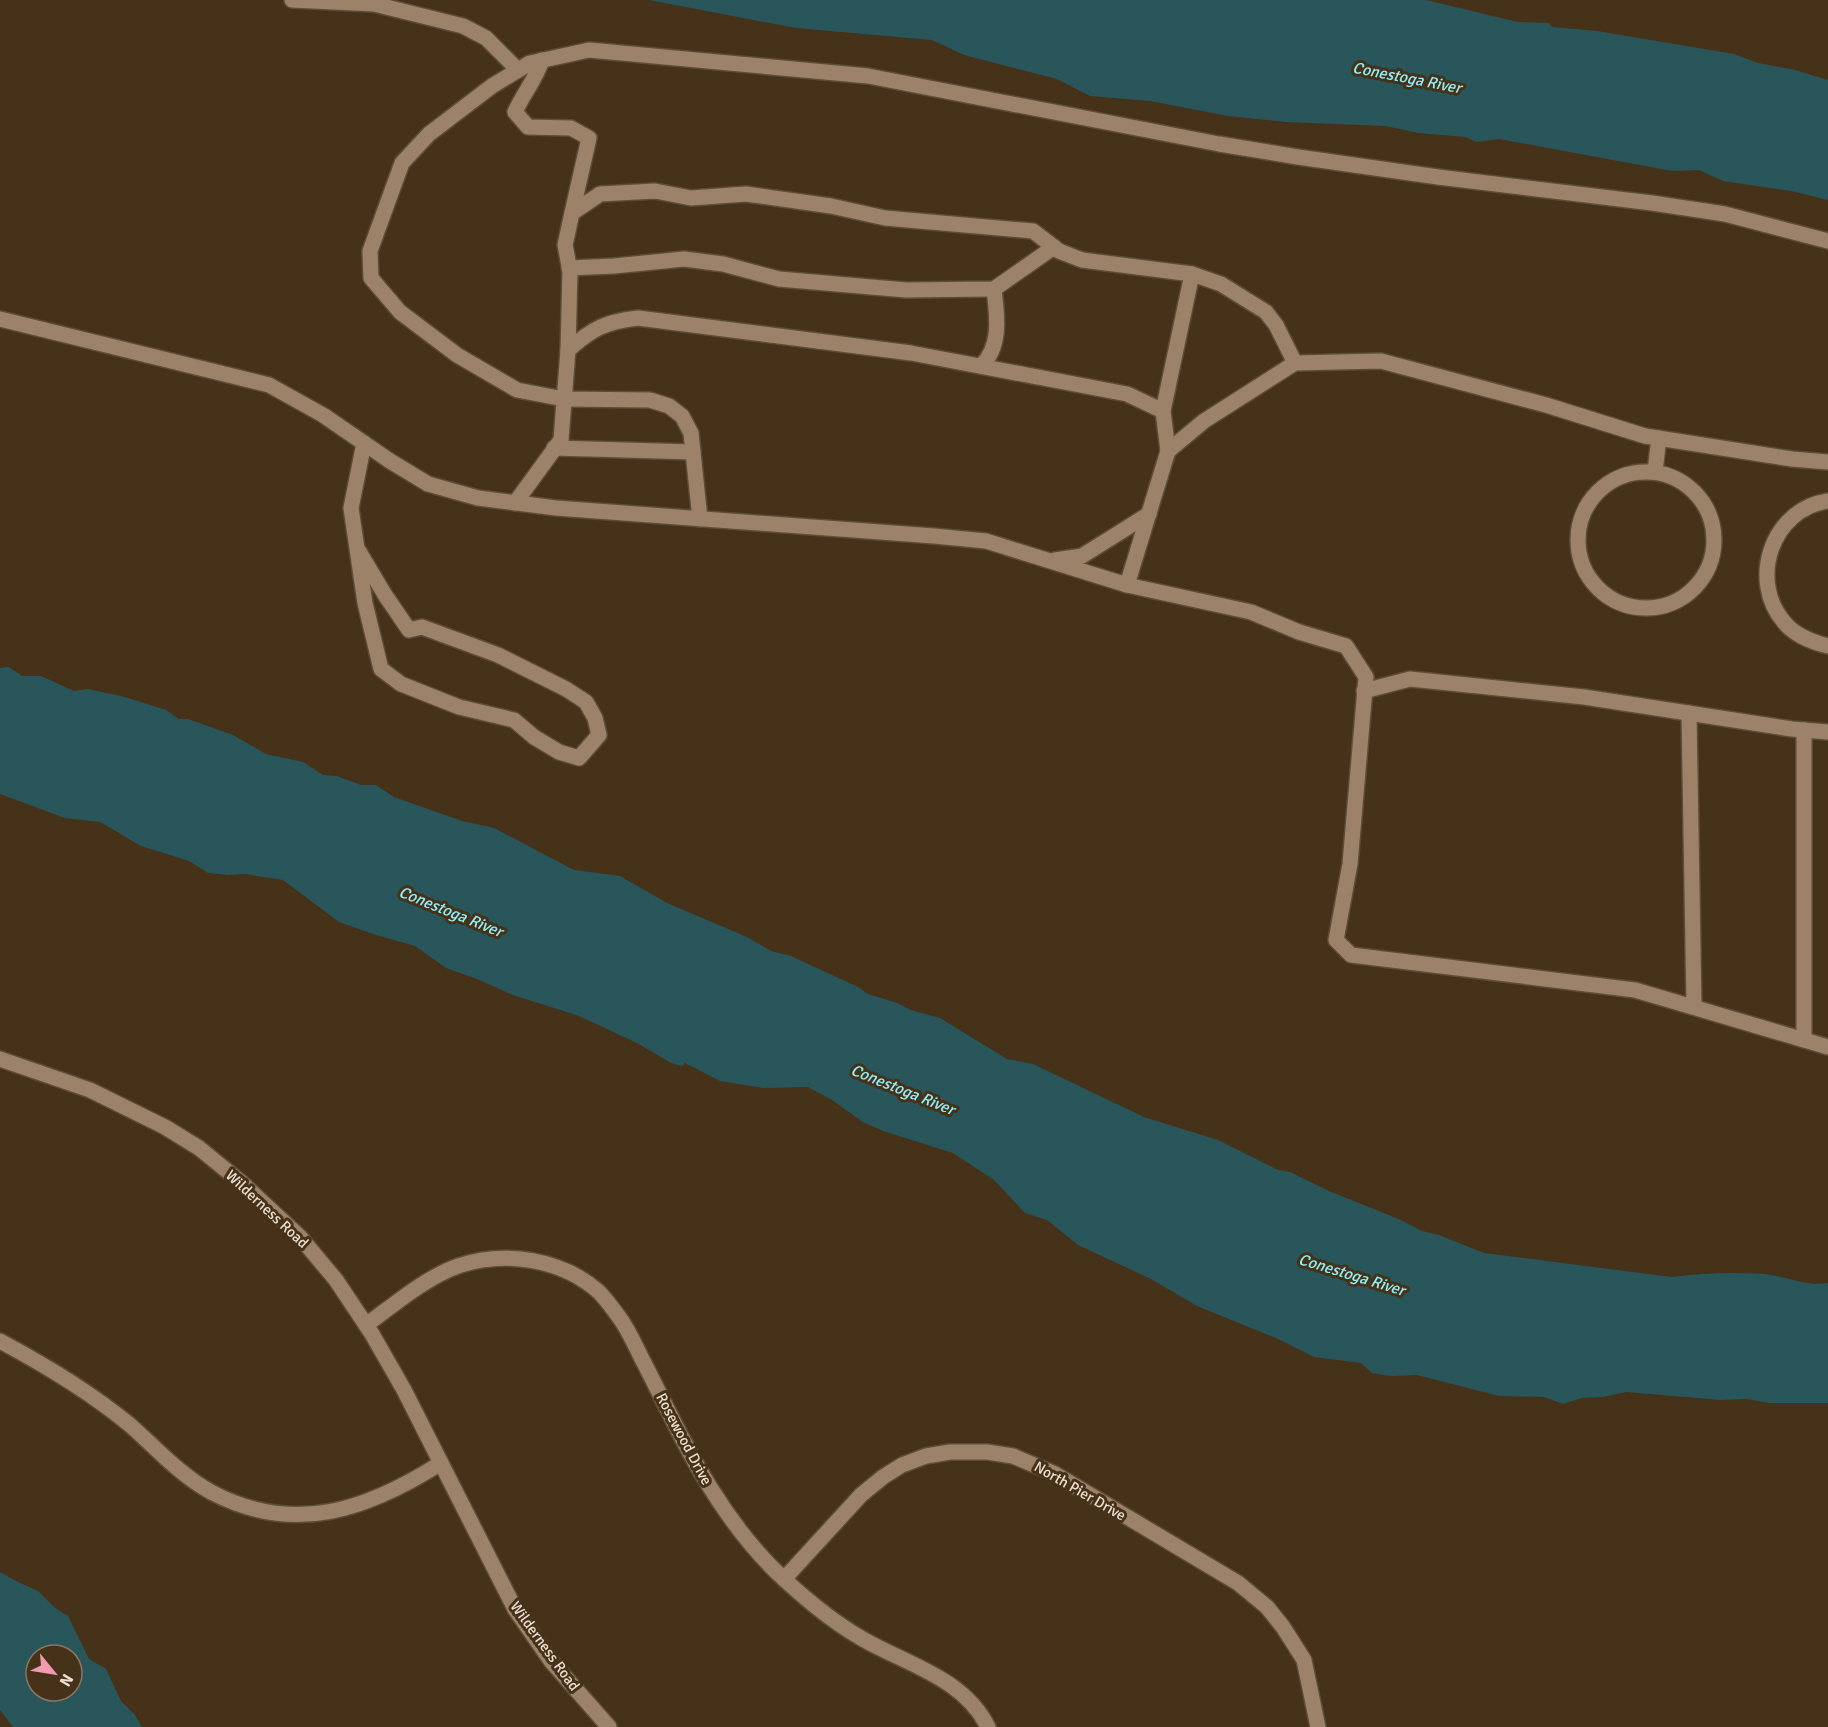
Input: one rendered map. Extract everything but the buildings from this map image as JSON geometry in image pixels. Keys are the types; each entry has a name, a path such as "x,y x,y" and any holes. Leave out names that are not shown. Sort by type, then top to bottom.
{"street":[{"path":"292,0 374,4 463,26 486,38 518,70"},
{"path":"700,519 691,433 682,416 669,406 650,400 564,399 518,390 457,355 400,312 371,278 370,251 402,163 429,134 492,86 530,63 589,50 868,76 1064,115 1298,157 1725,214 1828,241"},
{"path":"515,502 561,440 568,350 569,268 565,245 589,138 571,128 528,127 515,112 525,91 538,73 542,60"},
{"path":"572,213 600,194 656,191 691,198 746,194 885,218 1033,231 1054,247 1082,260 1192,274 1221,284 1266,312 1276,325 1296,363"},
{"path":"569,268 684,259 723,264 778,279 906,290 994,289 1054,247"},
{"path":"1127,585 1168,451 1163,411 1192,274"},
{"path":"981,366 994,346 997,318 994,289"},
{"path":"568,350 585,335 612,321 638,318 911,353 1127,394 1163,411"},
{"path":"0,319 268,385 323,415 428,484 478,498 556,508 986,541 1127,585 1251,612 1299,632 1346,646 1366,677 1350,864 1336,940 1350,955 1635,990 1828,1047"},
{"path":"1168,451 1204,420 1296,363 1381,360 1546,405 1645,436 1828,462"},
{"path":"1655,471 1659,438"},
{"path":"357,548 385,596 409,630 422,627 498,655 537,673 586,702 595,718 599,735 579,758 559,752 534,737 514,720 449,704 401,684 381,669 365,603 351,508 364,443"},
{"path":"555,448 693,452"},
{"path":"1655,471 1681,480 1701,498 1713,522 1715,549 1706,575 1688,595 1664,607 1637,609 1612,601 1592,583 1579,559 1577,532 1586,506 1604,486 1628,473 1655,471"},
{"path":"1828,501 1816,503 1791,518 1773,541 1766,569 1770,598 1784,623 1807,640 1828,646"},
{"path":"1050,561 1082,556 1149,514"},
{"path":"1364,691 1410,679 1584,696 1828,732"},
{"path":"1689,713 1694,1007"},
{"path":"1804,730 1804,1040"},
{"name":"Wilderness Road","path":"0,1059 90,1090 165,1127 199,1148 242,1183 300,1238 336,1280 366,1324 404,1390 515,1609 552,1660 609,1727"},
{"name":"Rosewood Drive","path":"366,1324 427,1282 467,1264 530,1259 549,1264 576,1277 599,1292 621,1318 708,1485 731,1520 755,1549 784,1579 830,1619 862,1639 952,1685 978,1709 988,1727"},
{"path":"0,1341 74,1385 129,1425 210,1492 248,1507 292,1515 326,1514 379,1498 413,1481 441,1463"},
{"name":"North Pier Drive","path":"784,1579 861,1495 883,1477 902,1466 926,1456 950,1452 987,1452 1013,1456 1055,1474 1238,1583 1268,1607 1304,1660 1318,1727"}],"water":[{"name":"Conestoga River","path":"649,0 1426,0 1518,22 1549,23 1552,27 1597,31 1734,54 1758,63 1795,70 1828,80 1828,200 1791,191 1723,181 1699,170 1672,171 1499,139 1476,142 1466,137 1419,133 1385,126 1286,122 1228,116 1150,101 1090,96 1057,79 964,55 932,40 796,28"},
{"name":"Conestoga River","path":"9,667 22,676 41,676 74,691 88,689 125,697 166,710 179,719 188,719 233,735 266,754 303,762 323,775 337,776 361,785 376,785 394,797 462,821 494,828 574,870 620,876 667,903 747,937 771,951 791,956 858,987 868,994 940,1018 1007,1059 1033,1064 1144,1117 1218,1140 1278,1170 1290,1172 1422,1231 1439,1235 1484,1253 1672,1277 1753,1273 1812,1284 1828,1283 1828,1403 1770,1403 1746,1399 1721,1400 1626,1392 1603,1397 1582,1398 1563,1404 1544,1397 1499,1396 1417,1375 1391,1376 1372,1373 1361,1363 1314,1357 1276,1338 1197,1306 1151,1279 1078,1245 1047,1220 1025,1213 994,1180 953,1153 883,1131 863,1122 832,1100 808,1087 763,1088 720,1081 685,1063 682,1066 671,1063 639,1044 579,1016 513,995 446,968 415,946 339,922 283,880 245,874 208,873 189,861 141,846 100,822 65,818 0,794 0,668"},
{"path":"0,1572 38,1591 55,1608 68,1616 81,1643 24,1643 24,1703 84,1703 84,1649 89,1659 106,1669 121,1701 135,1715 142,1727 13,1727 0,1710"}]}
